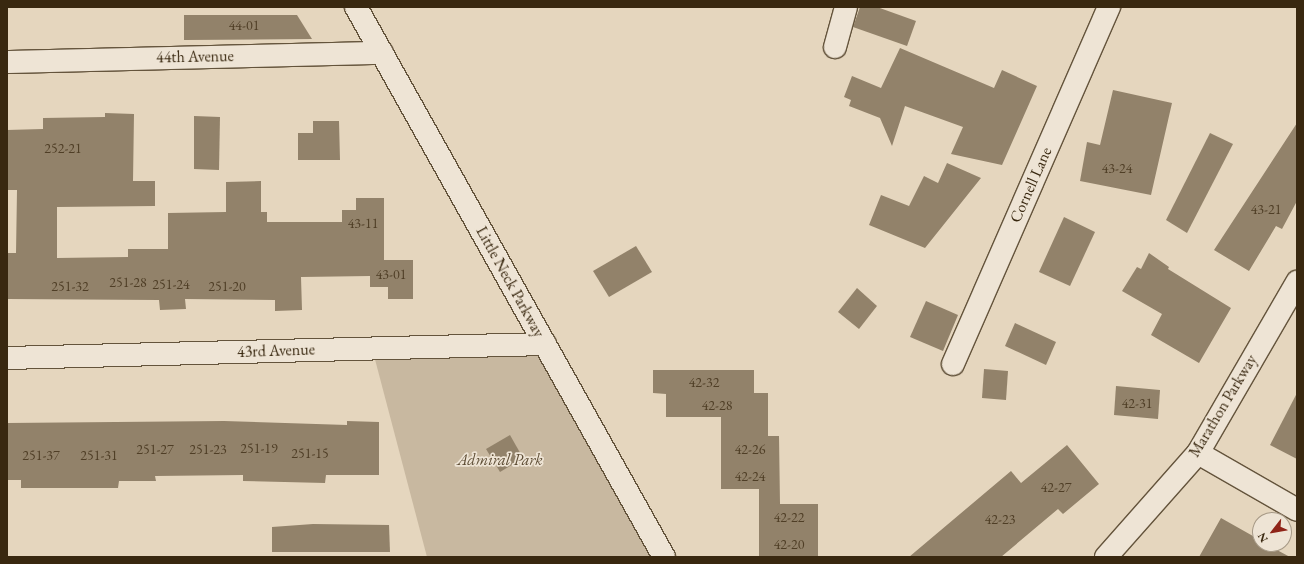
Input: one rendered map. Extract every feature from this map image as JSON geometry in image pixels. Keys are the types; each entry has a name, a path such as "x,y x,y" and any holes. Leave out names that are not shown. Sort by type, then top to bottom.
{"street":[{"name":"Little Neck Parkway","path":"356,7 664,557"},
{"path":"835,48 846,7"},
{"name":"Cornell Lane","path":"953,364 1109,7"},
{"name":"44th Avenue","path":"7,62 382,53"},
{"name":"Marathon Parkway","path":"1106,557 1198,452 1297,282"},
{"name":"43rd Avenue","path":"7,358 545,344"},
{"path":"1198,452 1297,510"}],"green space":[{"name":"Admiral Park","path":"545,344 664,557 427,557 372,348"}],"building":[{"path":"860,7 877,7 916,21 907,46 853,27"},
{"path":"184,15 297,15 312,39 184,40"},
{"path":"900,48 994,88 1002,70 1037,86 1002,165 951,154 963,127 905,106 892,146 880,118 849,106 851,100 844,97 852,76 881,88"},
{"path":"1113,90 1172,103 1151,195 1080,181 1087,142 1100,145"},
{"path":"105,113 134,114 133,181 155,181 155,206 57,207 57,258 128,257 128,249 168,249 168,213 226,212 226,182 261,181 261,212 267,212 267,222 342,222 342,210 356,210 356,198 384,198 384,260 413,260 413,299 388,299 388,287 370,287 370,276 301,277 302,310 275,311 275,300 185,299 186,309 160,310 159,300 8,299 7,253 16,253 17,190 7,190 7,130 43,129 43,118 105,117"},
{"path":"194,116 220,117 219,170 194,169"},
{"path":"313,121 339,121 340,160 298,160 298,133 313,133"},
{"path":"1297,123 1297,201 1282,229 1276,226 1249,271 1214,250"},
{"path":"1210,133 1233,144 1187,233 1166,220"},
{"path":"947,163 981,178 925,248 869,225 881,195 909,206 924,176 938,183"},
{"path":"1064,217 1095,232 1070,286 1039,272"},
{"path":"636,246 652,272 609,297 593,271"},
{"path":"1149,253 1169,267 1168,269 1231,308 1199,363 1151,335 1162,314 1122,291 1137,267 1141,269"},
{"path":"857,288 877,306 859,329 838,312"},
{"path":"926,301 958,315 943,351 910,337"},
{"path":"1015,323 1056,342 1046,365 1005,346"},
{"path":"984,369 1008,371 1006,400 982,398"},
{"path":"653,370 754,370 754,393 768,393 768,436 779,436 780,504 818,504 818,557 759,557 759,489 721,489 721,417 666,417 666,394 653,393"},
{"path":"1116,386 1160,390 1158,419 1114,415"},
{"path":"1297,393 1297,459 1270,445"},
{"path":"224,421 347,425 347,421 379,422 379,475 326,475 325,483 243,481 243,475 155,476 156,481 119,481 118,488 21,488 21,480 7,480 7,423"},
{"path":"510,435 523,458 500,472 486,449"},
{"path":"1067,445 1099,484 1063,514 1058,509 1001,557 909,557 1011,471 1021,483"},
{"path":"1221,518 1252,535 1252,552 1281,552 1290,557 1199,557"},
{"path":"313,524 389,525 390,552 272,552 272,527"}]}
